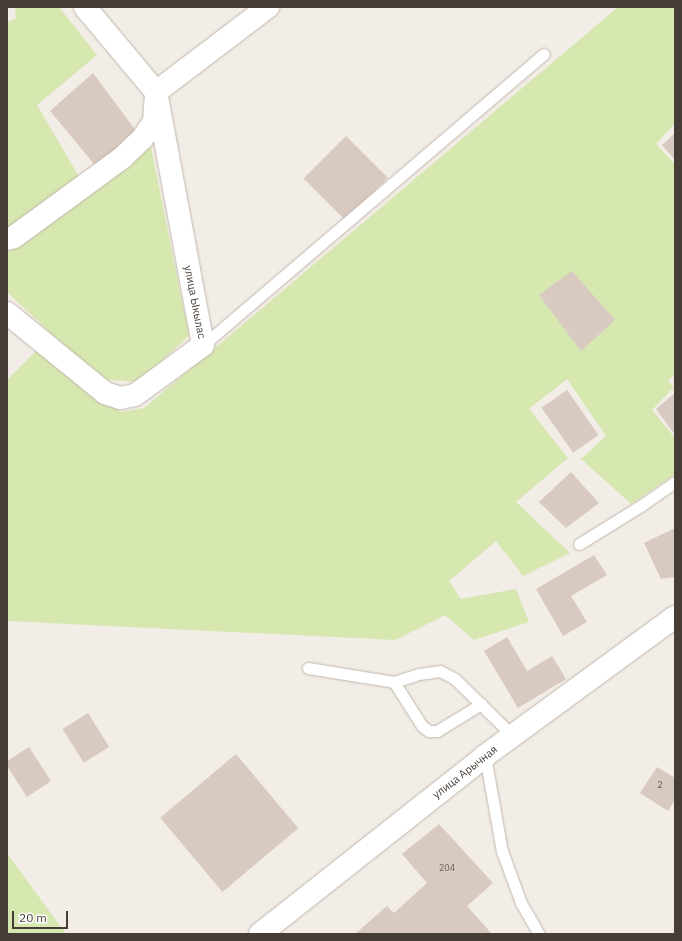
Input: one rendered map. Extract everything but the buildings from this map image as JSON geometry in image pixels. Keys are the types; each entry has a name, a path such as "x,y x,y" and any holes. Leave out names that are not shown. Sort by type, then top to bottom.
{"street":[{"path":"7,239 14,236 122,158 142,139 154,122 156,92 85,7"},
{"path":"156,92 268,7"},
{"name":"улица Ыкылас","path":"7,313 105,393 120,398 135,395 203,345 156,92"},
{"name":"улица Арычная","path":"260,934 485,756 675,617"}],"lane":[{"path":"203,345 544,54"},
{"path":"580,544 642,505 675,482"},
{"path":"308,668 394,682 419,674 440,671 455,678 513,736"},
{"path":"394,682 422,726 429,731 437,731 481,704"},
{"path":"485,756 502,851 521,903 539,934"}],"green space":[{"path":"15,7 59,7 97,55 37,105 81,180 150,142 189,336 138,382 100,379 7,292 7,22 16,18"},
{"path":"618,7 675,8 675,123 656,144 675,164 675,374 668,381 674,387 652,410 675,438 675,474 631,504 581,459 606,436 567,379 529,409 568,458 516,502 570,553 523,576 496,541 449,581 461,599 516,589 529,622 474,640 445,615 395,640 7,621 7,380 36,351 121,412 144,408"},
{"path":"7,853 66,934 7,934"}]}
